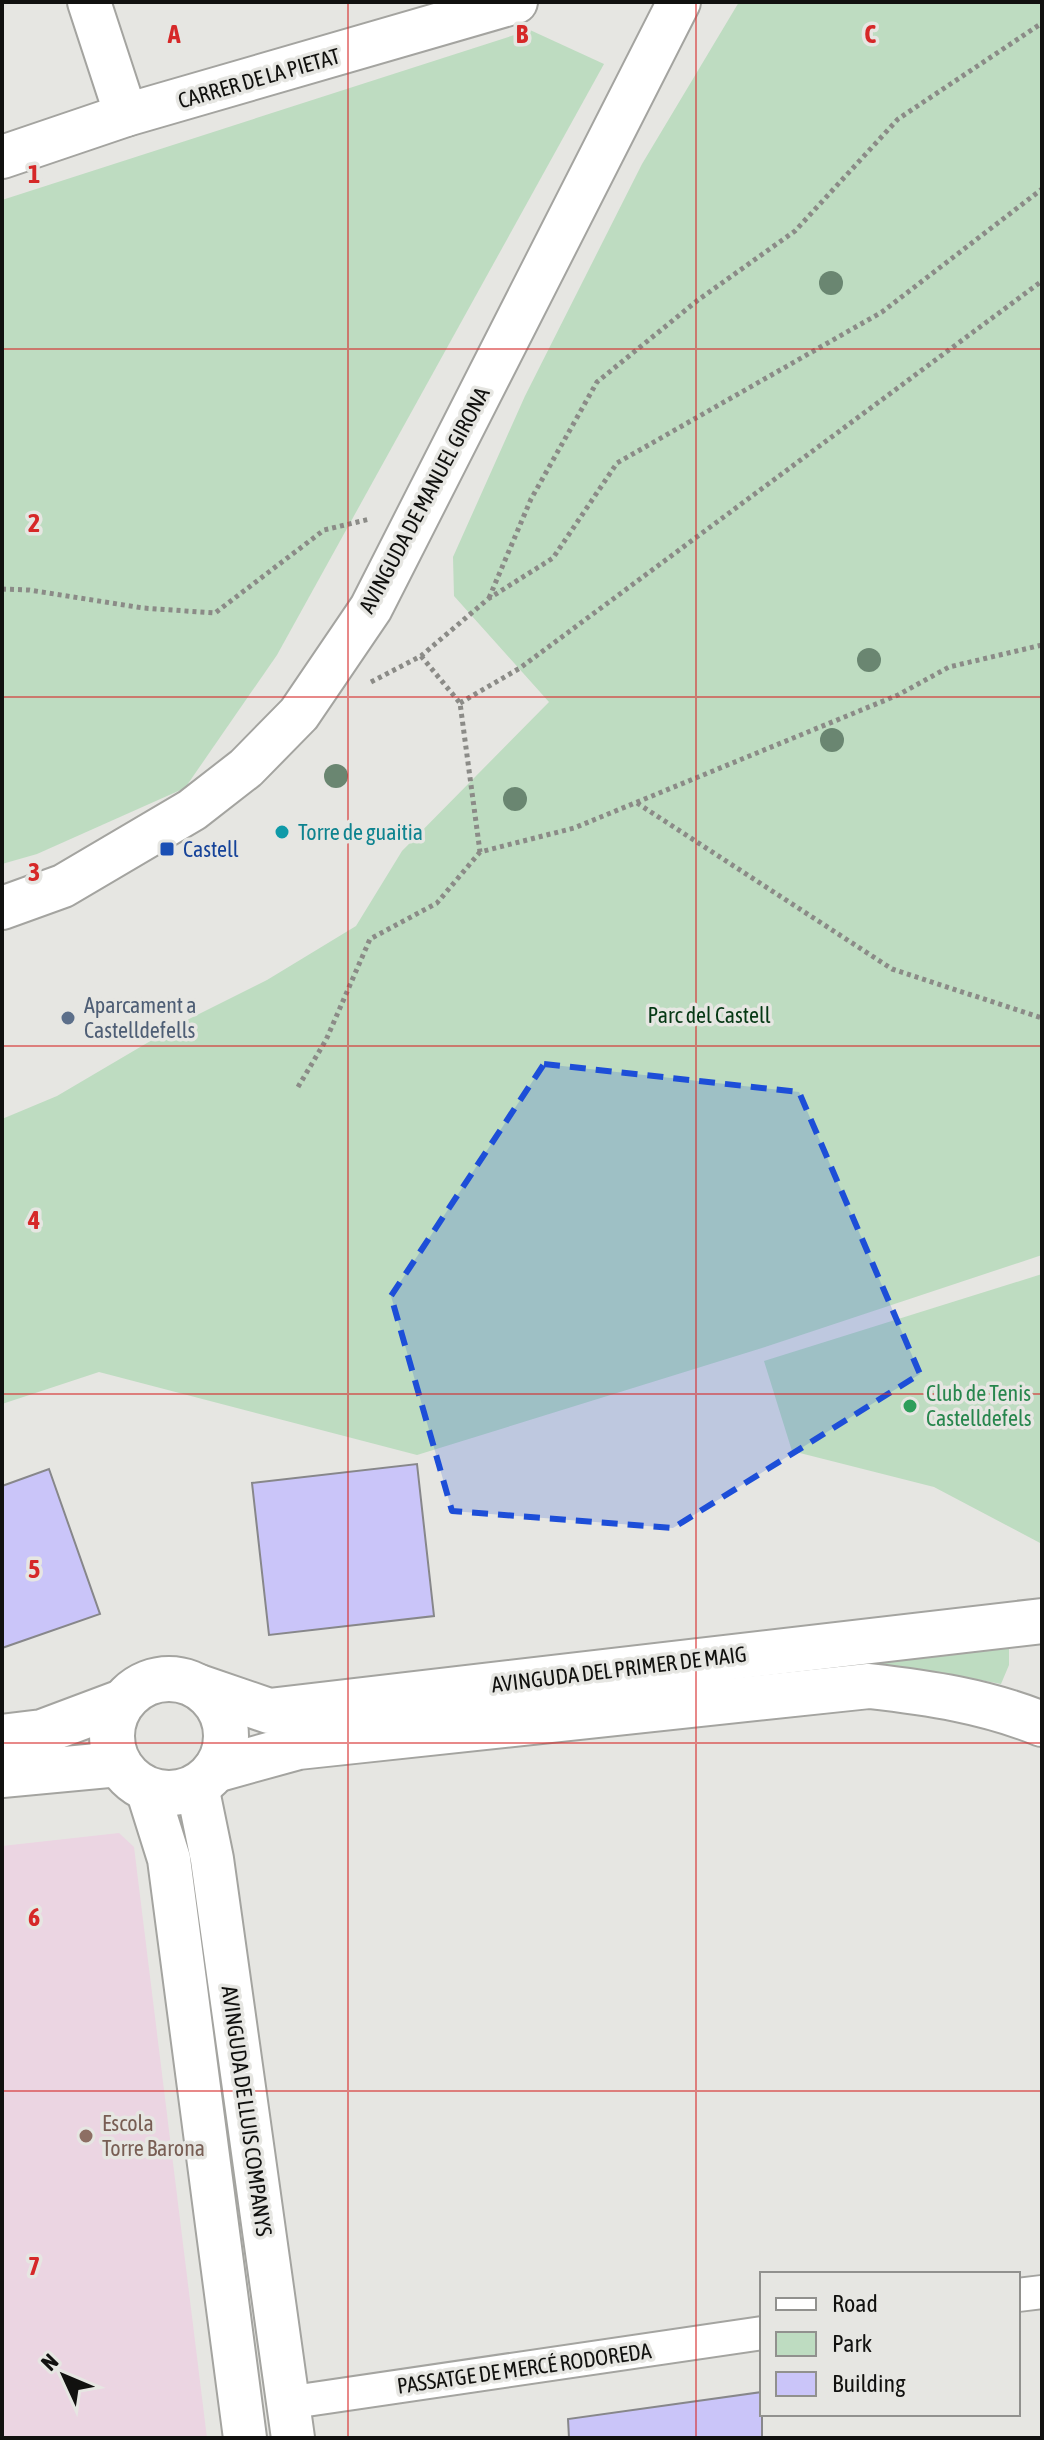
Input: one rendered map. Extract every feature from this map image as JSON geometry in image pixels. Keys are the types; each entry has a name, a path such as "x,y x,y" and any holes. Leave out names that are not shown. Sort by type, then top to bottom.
{"street":[{"path":"89,2 126,115"},
{"name":"CARRER DE LA PIETAT","path":"2,157 418,17 516,2"},
{"name":"AVINGUDA DE MANUEL GIRONA","path":"2,908 63,886 192,810 246,768 299,714 371,608 677,2"},
{"name":"AVINGUDA DEL PRIMER DE MAIG","path":"199,1687 269,1711 1042,1621"},
{"path":"2,1737 42,1732 122,1702 137,1688 154,1680 181,1680 199,1687 216,1703 225,1725 225,1748 206,1778 172,1793 133,1777 2,1775"},
{"name":"AVINGUDA DEL PRIMER DE MAIG","path":"206,1778 298,1747 869,1686 951,1695 1008,1710 1042,1724"},
{"path":"122,1702 111,1733 133,1777"},
{"name":"AVINGUDA DE LLUIS COMPANYS","path":"133,1777 169,1859 245,2438"},
{"name":"AVINGUDA DE LLUIS COMPANYS","path":"206,1778 212,1859 290,2420"},
{"path":"1020,2295 1042,2292"},
{"name":"PASSATGE DE MERCÉ RODOREDA","path":"290,2420 760,2333"}],"path":[{"path":"488,599 531,499 597,382 698,300 795,231 898,119 1042,23"},
{"path":"361,687 421,656 488,599 553,558 617,463 882,312 1042,189"},
{"path":"460,703 520,668 1042,281"},
{"path":"2,589 29,590 143,608 215,613 324,530 423,506"},
{"path":"298,1087 326,1040 370,939 437,903 480,852 574,828 898,695 949,667 1042,645"},
{"path":"421,656 460,703 480,852"},
{"path":"636,803 892,969 1042,1018"}],"highlighted area":[{"path":"544,1064 799,1092 920,1374 673,1528 452,1511 391,1296"}],"shaded area":[{"name":"Escola Torre Barona","path":"119,1833 134,1847 207,2438 2,2438 2,1846"}],"green space":[{"name":"Parc del Castell","path":"739,2 1042,2 1042,1255 762,1348 417,1455 99,1372 2,1404 2,1119 57,1096 181,1023 267,980 356,926 402,851 549,702 454,596 453,557 525,396 642,164"},
{"path":"530,30 604,64 277,655 185,788 37,854 2,864 2,200"},
{"name":"Club de Tenis Castelldefels","path":"1042,1274 1042,1544 934,1487 792,1451 764,1361"},
{"path":"1009,1644 1009,1665 1001,1684 939,1672 864,1670 661,1691 834,1659"}],"building":[{"path":"417,1464 434,1616 269,1635 252,1483"},
{"path":"49,1469 100,1614 2,1648 2,1486"},
{"path":"760,2392 762,2438 569,2438 568,2419"}],"place":[{"name":"Torre de guaitia","path":"282,832"},
{"name":"Castell","path":"167,849"},
{"name":"Aparcament a Castelldefells","path":"68,1018"},
{"name":"Club de Tenis Castelldefels","path":"910,1406"},
{"name":"Escola Torre Barona","path":"86,2136"}]}
